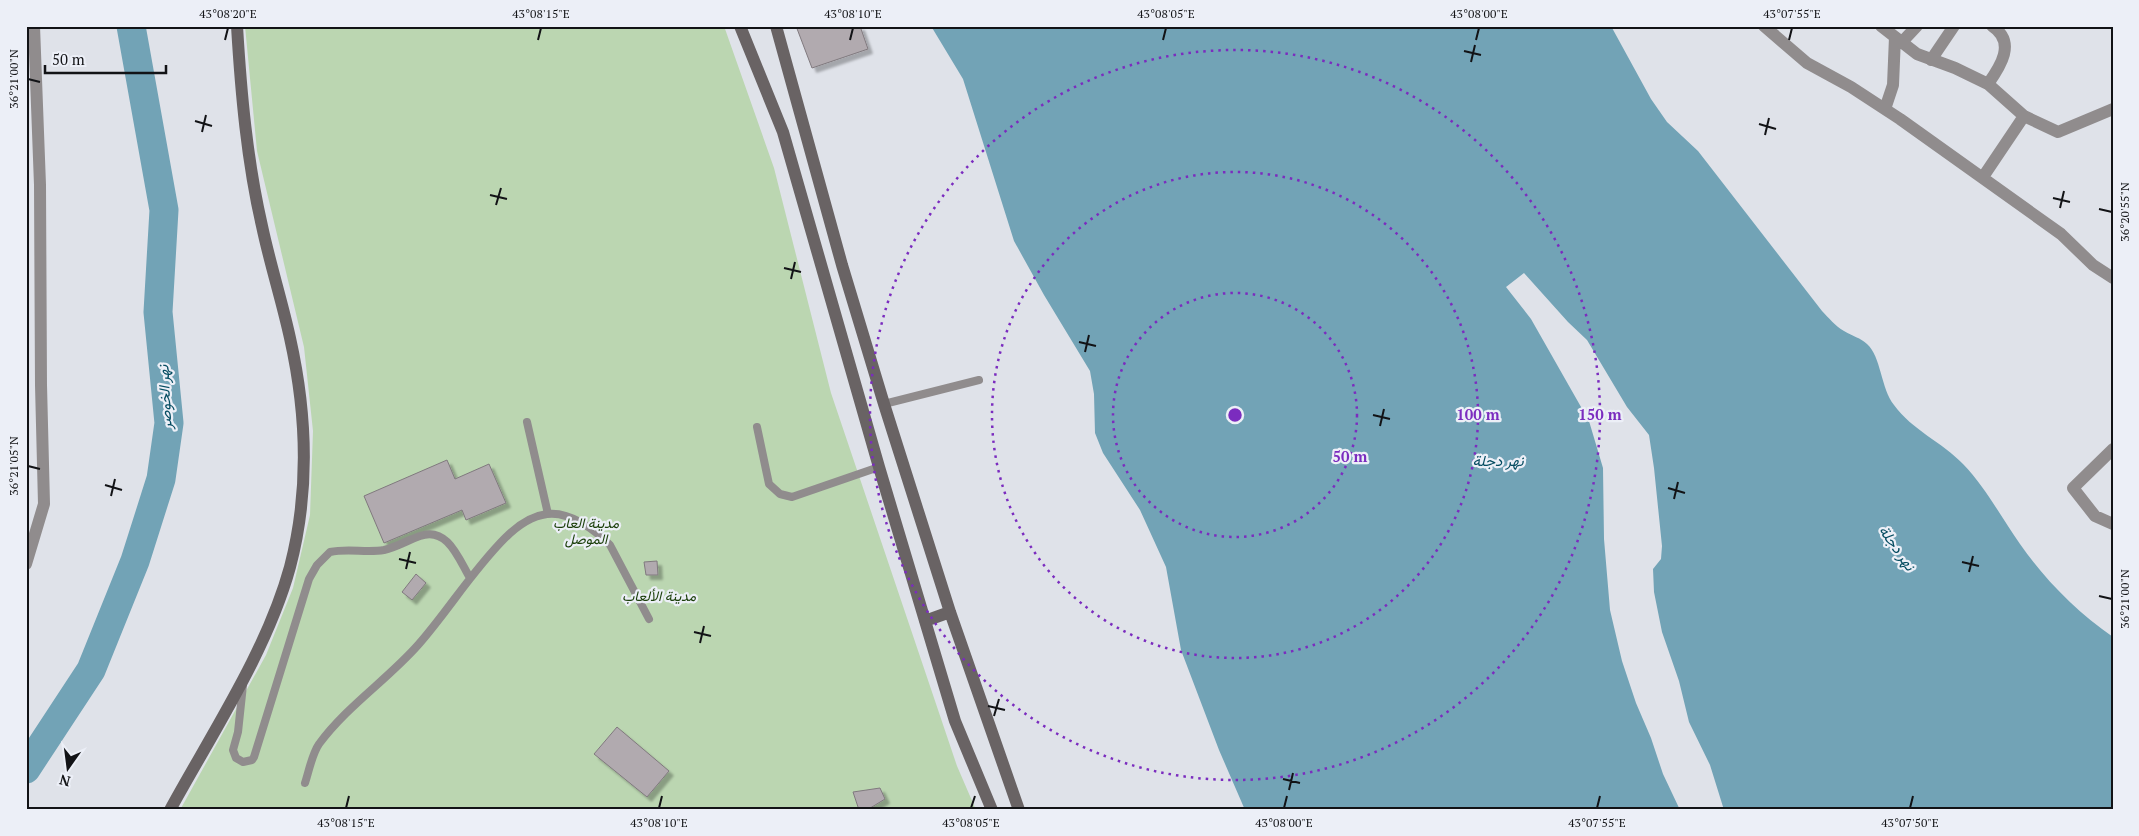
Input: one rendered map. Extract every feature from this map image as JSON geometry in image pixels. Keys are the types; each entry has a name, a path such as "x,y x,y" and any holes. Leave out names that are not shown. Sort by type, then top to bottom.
{"main road":[{"path":"170,810 265,635 290,566 304,495 303,419 290,338 262,226 252,175 237,26"},
{"path":"740,26 784,132 879,467 955,721 992,810"},
{"path":"776,26 884,404 950,612 1019,810"},
{"path":"925,621 950,612"}],"street":[{"path":"26,564 44,504 41,385 40,186 34,26"},
{"path":"1764,26 1807,63 1851,87 1885,109 2062,234 2094,265 2113,278"},
{"path":"1882,26 1917,54 1955,68 1988,84 2024,116 2058,132 2113,109"},
{"path":"1885,109 1893,85 1898,39 1917,26"},
{"path":"1931,60 1954,26"},
{"path":"1988,84 2003,62 2005,49 2002,37 1992,26"},
{"path":"1982,177 2024,116"},
{"path":"2113,449 2073,488 2095,516 2113,524"}],"lane":[{"path":"884,404 979,380"},
{"path":"527,422 548,514"},
{"path":"757,427 769,484 780,494 792,497 879,467"},
{"path":"305,784 318,746 343,715 382,682 419,644 470,578 512,532 532,519 548,514 563,516 576,521 601,536 610,545 649,619"},
{"path":"244,676 238,732 233,750 236,758 244,762 254,757 302,598 312,572 326,554 335,551 375,551 387,549 427,534 434,534 447,541 470,578"}],"green space":[{"name":"مدينة العاب الموصل","path":"245,26 724,26 774,168 831,393 957,766 976,810 180,810 266,655 293,588 310,515 313,431 304,347 257,151"}],"water":[{"name":"نهر دجلة","path":"931,26 1611,26 1651,99 1667,122 1698,151 1822,311 1838,327 1862,340 1872,349 1886,390 1901,414 1963,464 1986,493 2020,544 2051,583 2074,606 2113,637 2113,810 1245,810 1219,750 1181,650 1166,567 1140,510 1103,453 1095,433 1094,394 1090,371 1014,241 963,79"}],"pier":[{"path":"1524,273 1568,322 1587,340 1627,407 1649,435 1662,546 1661,559 1653,569 1654,592 1662,632 1679,681 1689,722 1710,765 1724,810 1680,810 1663,774 1651,738 1636,703 1622,661 1610,610 1604,539 1603,468 1589,421 1531,319 1506,287"}],"building":[{"path":"796,26 860,26 868,49 812,68"},
{"path":"447,460 455,479 489,464 506,503 466,520 462,510 384,543 364,496"},
{"path":"657,561 658,575 646,575 644,562"},
{"path":"416,574 426,583 412,600 402,592"},
{"path":"617,727 669,771 647,797 594,754"},
{"path":"880,788 885,799 867,810 859,810 853,792"}],"waterway":[{"name":"نهر الخوصر","path":"26,769 91,670 135,561 161,479 169,423 158,312 164,210 131,26"}],"park label":[{"name":"مدينة الألعاب","path":"659,596"}]}
